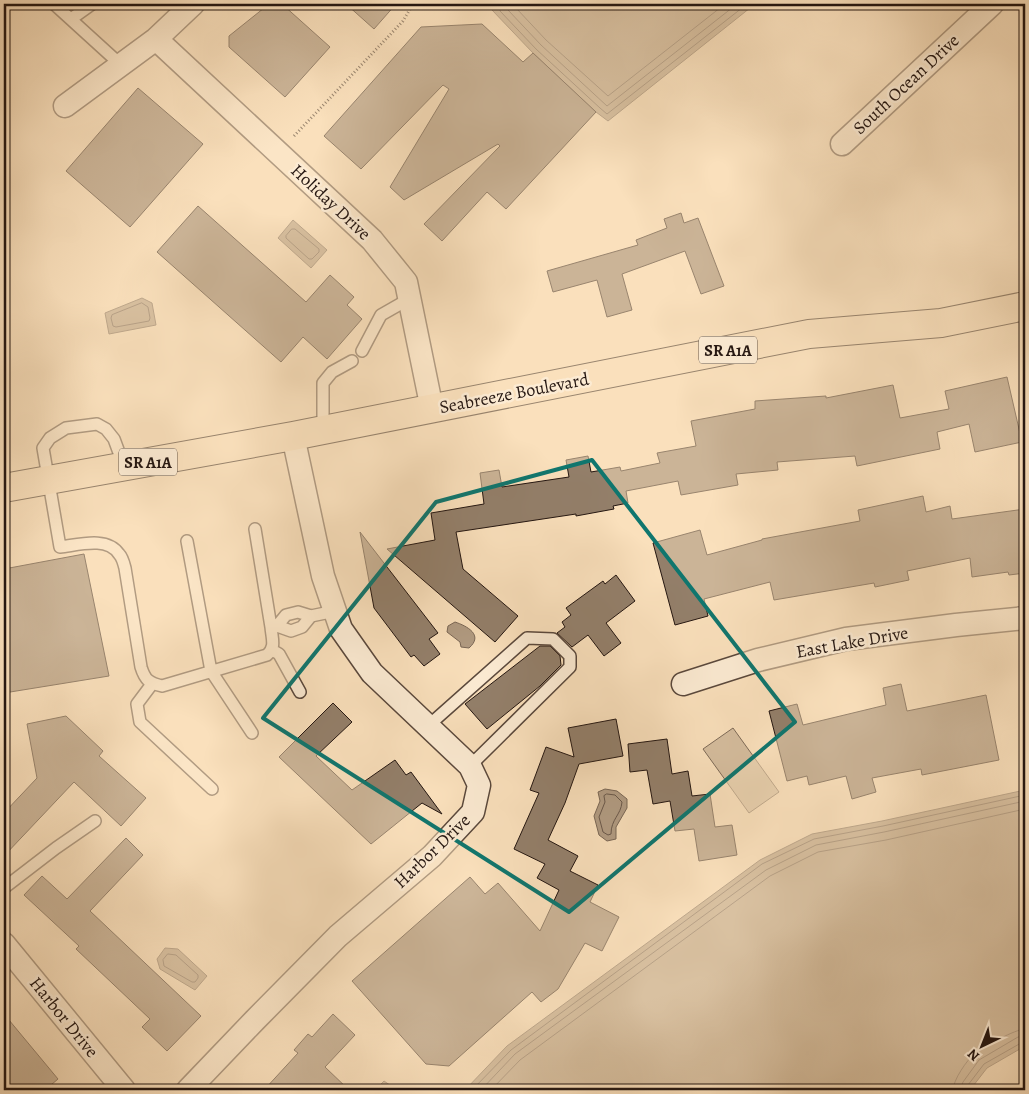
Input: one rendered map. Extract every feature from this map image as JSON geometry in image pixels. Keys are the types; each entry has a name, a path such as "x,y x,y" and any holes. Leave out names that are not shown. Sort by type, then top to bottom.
{"main road":[{"name":"Seabreeze Boulevard","path":"4,488 293,436 810,334 941,323 1025,306"}],"street":[{"path":"65,106 156,40 193,4"},
{"name":"South Ocean Drive","path":"842,144 992,4"},
{"name":"Holiday Drive","path":"156,40 372,240 406,282 432,409"},
{"name":"Harbor Drive","path":"188,1090 338,936 432,856 474,812 479,785 470,766 372,673 341,629 324,576 293,436"},
{"name":"East Lake Drive","path":"683,684 758,660 846,640 1025,618"},
{"name":"Harbor Drive","path":"4,944 124,1090"}],"lane":[{"path":"54,4 121,65"},
{"path":"71,20 92,4"},
{"path":"362,351 381,315 409,299"},
{"path":"323,430 323,382 332,372 352,361"},
{"path":"124,466 114,439 106,429 97,424 66,428 50,438 43,448 61,553 98,542 111,546 119,554 125,568 141,667 144,676 152,684 162,686 267,655 272,650 274,627 255,529"},
{"path":"187,541 211,671 252,733"},
{"path":"274,627 291,631 302,627 311,616 335,611"},
{"path":"428,726 527,638 553,639 570,656 570,667 470,766"},
{"path":"272,650 279,654 300,692"},
{"path":"152,684 137,704 140,722 212,789"},
{"path":"4,888 95,821"}],"path":[{"path":"278,153 403,21 413,4"}],"highlighted area":[{"path":"592,460 795,722 569,912 263,718 436,502"}],"shaded area":[{"path":"733,728 779,792 749,813 703,749"}],"water":[{"path":"498,4 755,4 608,121 533,53 492,10"},
{"path":"293,220 327,250 311,268 278,238"},
{"path":"142,298 152,303 156,325 109,334 105,313"},
{"path":"455,622 469,629 474,635 475,639 469,648 461,647 460,642 447,632 448,626"},
{"path":"605,789 617,791 627,799 627,808 616,827 616,839 607,841 599,835 594,816 600,801 598,792"},
{"path":"1025,790 1025,1046 987,1068 970,1090 465,1090 507,1046 760,860 812,834"},
{"path":"165,948 178,949 207,976 195,990 160,969 157,959"},
{"path":"384,1081 397,1090 377,1090"}],"building":[{"path":"269,4 282,4 330,47 285,97 229,47 229,36"},
{"path":"346,4 396,4 374,29"},
{"path":"482,24 523,62 533,53 596,112 506,209 487,192 442,241 424,224 500,146 498,144 404,200 390,187 449,89 443,85 361,169 324,136 421,27"},
{"path":"138,88 203,144 130,227 66,171"},
{"path":"198,206 306,302 330,275 354,297 347,305 362,319 327,359 303,337 281,362 157,252"},
{"path":"681,213 684,223 698,218 724,286 701,294 685,251 622,274 632,310 607,317 597,280 553,292 547,271 638,245 636,240 667,228 664,219"},
{"path":"1007,377 1022,442 975,452 969,424 937,432 940,449 857,466 855,456 777,462 778,470 736,474 738,485 681,495 678,481 626,491 628,503 613,506 614,509 456,532 463,569 518,616 495,642 387,549 435,540 431,513 484,504 480,473 499,470 502,487 569,477 566,460 588,456 591,472 620,467 621,471 660,463 657,453 696,446 691,421 755,409 755,401 826,396 826,398 893,385 900,418 949,409 945,391"},
{"path":"923,496 926,512 950,506 952,519 1025,509 1025,573 1009,575 1008,572 972,577 970,558 907,571 909,580 875,587 874,583 774,600 770,582 704,599 708,616 675,625 653,543 700,530 707,555 762,539 860,521 858,510"},
{"path":"360,532 438,633 429,639 440,654 424,666 414,655 411,657 374,608"},
{"path":"84,554 109,676 4,693 4,569"},
{"path":"616,575 635,601 606,623 621,643 604,656 588,635 572,647 557,633 565,627 562,622 571,615 566,608 603,581 605,584"},
{"path":"540,646 550,646 560,656 561,665 540,686 487,729 465,704"},
{"path":"901,684 907,711 986,695 999,760 922,775 921,769 872,778 876,792 852,799 846,776 809,785 807,776 787,781 769,711 797,704 803,725 886,705 883,688"},
{"path":"333,703 352,722 316,756 352,790 395,760 406,775 411,772 442,814 422,803 371,844 279,757"},
{"path":"66,716 103,751 99,756 146,798 121,826 74,782 4,856 4,813 37,778 27,724"},
{"path":"616,719 623,756 579,764 565,803 548,840 578,856 570,871 598,885 590,902 619,917 602,951 585,943 558,989 541,1002 532,992 449,1066 426,1064 352,981 470,877 485,894 498,883 540,931 559,890 537,878 545,864 514,849 539,793 530,790 546,747 574,757 568,728"},
{"path":"667,739 672,774 688,771 692,796 710,794 715,827 732,825 737,855 699,861 694,829 675,831 670,801 653,804 647,770 630,772 628,744"},
{"path":"126,838 143,855 90,911 201,1016 167,1051 142,1027 150,1019 76,949 79,946 24,895 42,876 67,899"},
{"path":"4,1014 58,1079 45,1090 4,1090"},
{"path":"333,1014 355,1035 325,1067 349,1090 264,1090 298,1053 294,1050 308,1034 312,1037"}]}
